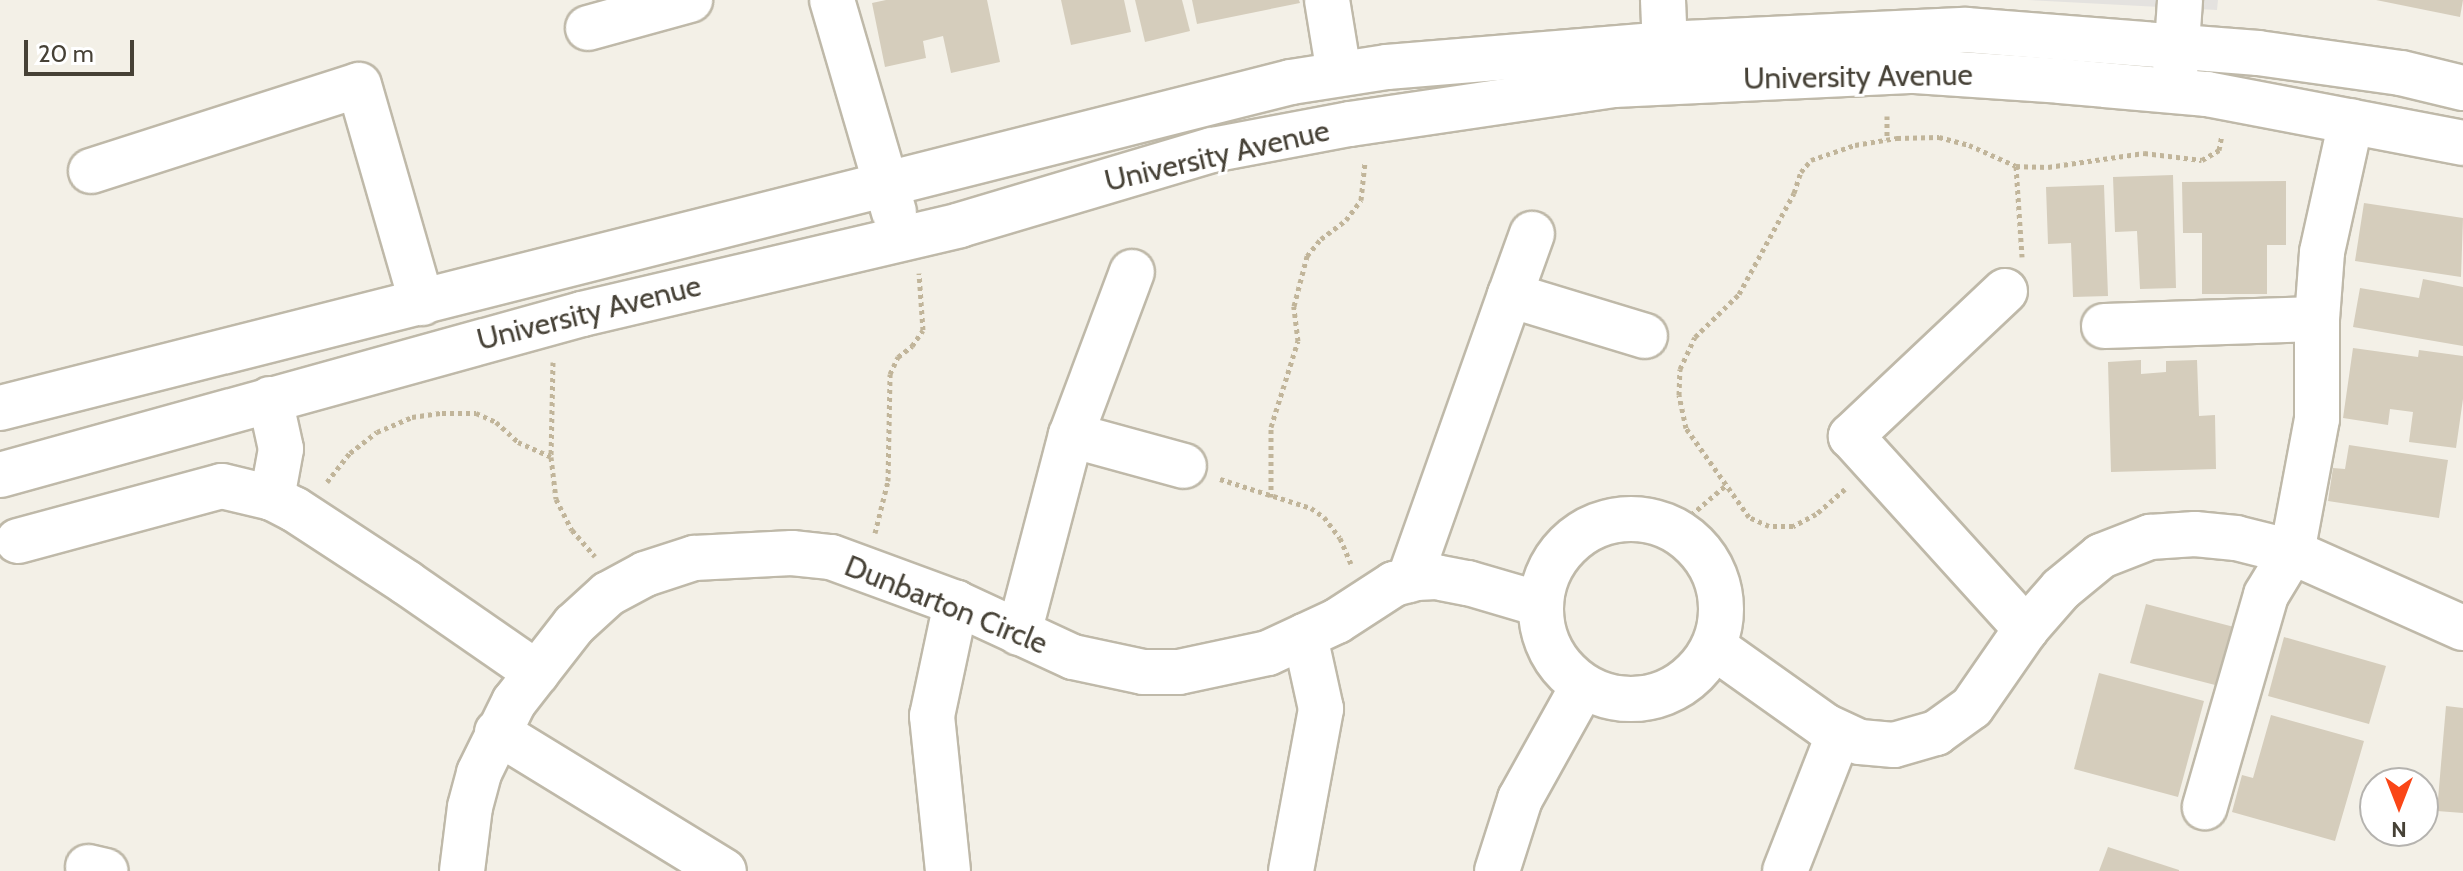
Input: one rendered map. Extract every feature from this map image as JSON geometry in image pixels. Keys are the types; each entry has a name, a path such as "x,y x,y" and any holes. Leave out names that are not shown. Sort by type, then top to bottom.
{"street":[{"path":"588,28 690,0"},
{"path":"832,0 886,184 910,251"},
{"path":"1327,0 1339,73"},
{"path":"1663,0 1665,63"},
{"path":"2174,93 2180,0"},
{"name":"University Avenue","path":"0,475 582,314 910,251 960,225 1212,150 1366,122 1614,85 1665,63 1966,30 2178,44 2401,73 2463,88"},
{"name":"University Avenue","path":"0,408 1291,82 1339,73 1665,63 1915,71 2207,94 2463,143"},
{"path":"91,171 359,85 422,303"},
{"path":"2205,807 2266,595 2292,552 2317,419 2317,319 2322,252 2351,121"},
{"path":"1409,580 1532,234"},
{"path":"1019,633 1071,435 1132,272"},
{"path":"2005,291 1851,436 2026,629"},
{"path":"1510,295 1645,336"},
{"path":"2104,326 2317,319"},
{"path":"270,399 291,509"},
{"path":"1071,435 1184,466"},
{"path":"18,541 222,486 291,509 537,673"},
{"path":"1621,519 1653,521 1682,534 1705,557 1719,585 1722,617 1714,647 1691,678 1657,696 1619,700 1583,686 1564,671 1550,651 1542,628 1540,604 1547,573 1565,547 1591,528 1621,519"},
{"path":"1714,647 1839,733 1860,742 1894,745 1936,733 1972,707 2026,629 2061,589 2101,556 2150,537 2195,534 2236,538 2292,552 2463,628"},
{"name":"Dunbarton Circle","path":"462,871 470,807 479,773 514,702 574,625 622,586 645,574 694,558 792,553 831,557 867,567 956,603 1073,657 1143,672 1179,672 1268,653 1366,603 1394,584 1409,580 1436,577 1540,604"},
{"path":"948,871 932,716 956,603"},
{"path":"1291,871 1321,709 1305,636"},
{"path":"1497,871 1520,799 1583,686"},
{"path":"497,732 724,871"},
{"path":"1785,871 1839,733"}],"path":[{"path":"1887,116 1887,140"},
{"path":"1875,463 1816,514 1793,526 1769,526 1749,517 1686,428 1679,395 1680,369 1695,337 1739,294 1794,193 1801,172 1811,160 1826,153 1887,140 1939,137 1969,145 2016,166 2048,167 2144,153 2202,160 2219,150 2223,134"},
{"path":"1271,497 1271,427 1298,341 1294,306 1307,256 1321,239 1346,220 1361,200 1366,174 1364,157"},
{"path":"2005,291 2023,269 2016,166"},
{"path":"867,567 888,481 890,374 898,357 912,346 923,330 910,251"},
{"path":"553,360 551,457 556,499 572,530 622,586"},
{"path":"424,405 427,415"},
{"path":"291,509 377,432 412,417 476,413 496,422 518,442 551,457"},
{"path":"1184,466 1311,508 1324,517 1340,538 1366,603"},
{"path":"1691,515 1726,485"}],"shaded area":[{"path":"2027,0 2218,0 2217,10"}],"building":[{"path":"886,0 987,0 1000,62 951,73 943,36 923,41 926,58 885,67 872,3"},
{"path":"1061,0 1124,0 1131,32 1071,45"},
{"path":"1135,0 1182,0 1190,31 1145,42"},
{"path":"1192,0 1299,0 1300,3 1197,24"},
{"path":"2376,0 2463,0 2460,17"},
{"path":"2173,175 2176,288 2140,289 2137,231 2115,232 2113,177"},
{"path":"2286,181 2286,245 2267,245 2267,294 2202,294 2202,233 2183,233 2182,182"},
{"path":"2104,185 2108,296 2073,297 2071,243 2048,244 2046,187"},
{"path":"2364,203 2463,218 2461,277 2355,261"},
{"path":"2423,279 2463,287 2463,346 2353,327 2360,288 2419,298"},
{"path":"2353,348 2418,357 2419,350 2463,356 2463,399 2456,448 2409,442 2413,412 2390,409 2388,425 2343,418"},
{"path":"2141,360 2141,374 2166,372 2166,361 2197,360 2199,416 2215,415 2216,469 2111,472 2108,362"},
{"path":"2349,445 2448,460 2439,518 2328,501 2333,468 2345,469"},
{"path":"2146,604 2234,627 2219,686 2130,663"},
{"path":"2284,637 2386,666 2369,724 2268,696"},
{"path":"2099,673 2204,701 2178,797 2074,769"},
{"path":"2446,706 2463,708 2463,813 2439,811"},
{"path":"2271,715 2364,741 2335,841 2232,812 2242,775 2253,778"},
{"path":"2108,847 2179,870 2179,871 2099,871"}]}
